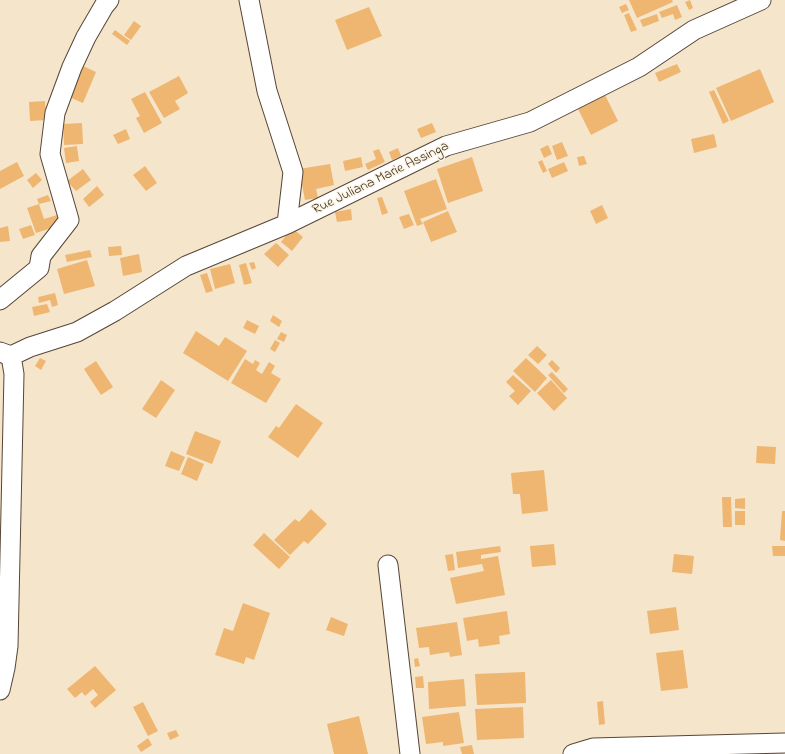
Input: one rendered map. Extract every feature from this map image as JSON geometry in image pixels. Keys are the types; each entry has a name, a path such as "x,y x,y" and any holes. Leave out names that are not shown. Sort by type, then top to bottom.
{"street":[{"path":"0,300 39,268 41,256 69,220 50,154 55,113 72,66 86,37 109,0"},
{"path":"249,0 267,91 293,172 287,224"},
{"name":"Rue Juliana Marie Assinga","path":"6,354 77,332 115,311 186,266 287,224 446,146 530,122 640,67 694,30 761,0"},
{"path":"0,690 6,668 8,646 14,374 6,354"},
{"path":"388,565 410,754"},
{"path":"573,754 593,748 785,743"}],"building":[{"path":"629,0 672,0 673,2 637,18"},
{"path":"690,0 693,8 689,10 685,2"},
{"path":"626,4 629,10 622,13 619,7"},
{"path":"677,5 682,17 675,20 673,14 662,18 659,12"},
{"path":"369,7 382,36 347,50 335,20"},
{"path":"629,13 637,30 631,32 624,15"},
{"path":"657,14 659,21 643,27 640,20"},
{"path":"134,21 141,26 131,40 124,35"},
{"path":"115,30 130,41 127,45 112,34"},
{"path":"677,64 681,72 659,82 655,73"},
{"path":"81,65 96,72 83,103 67,96"},
{"path":"760,69 774,102 731,121 716,88"},
{"path":"179,76 188,93 175,101 180,109 164,118 149,92"},
{"path":"714,90 729,121 723,124 709,92"},
{"path":"145,92 162,123 144,133 136,118 140,116 131,99"},
{"path":"605,95 618,121 591,135 578,109"},
{"path":"45,101 46,120 30,121 29,102"},
{"path":"82,123 83,144 64,145 63,124"},
{"path":"432,123 436,132 421,138 417,129"},
{"path":"126,129 130,139 118,144 113,135"},
{"path":"714,134 717,147 694,153 691,139"},
{"path":"562,142 568,156 557,160 552,146"},
{"path":"548,145 552,154 544,158 540,149"},
{"path":"77,146 79,161 66,163 64,148"},
{"path":"398,148 401,156 392,160 389,152"},
{"path":"379,149 385,162 368,170 365,164 376,159 373,151"},
{"path":"584,156 587,164 579,166 577,157"},
{"path":"361,157 363,167 345,171 343,161"},
{"path":"472,157 483,191 448,203 437,169"},
{"path":"542,160 547,171 543,173 538,162"},
{"path":"17,162 24,176 0,189 0,171"},
{"path":"564,162 568,171 552,178 548,169"},
{"path":"330,164 334,185 316,189 318,198 305,200 299,169"},
{"path":"145,166 157,183 146,191 133,175"},
{"path":"83,169 91,180 76,191 67,181"},
{"path":"36,173 42,180 33,188 27,180"},
{"path":"436,179 447,209 420,219 423,224 417,226 404,191"},
{"path":"97,186 104,195 89,207 83,199"},
{"path":"48,195 51,201 39,204 37,199"},
{"path":"382,197 388,213 382,215 377,198"},
{"path":"39,204 44,219 57,215 61,225 36,233 27,208"},
{"path":"602,205 608,218 596,224 590,211"},
{"path":"351,209 352,220 337,222 335,212"},
{"path":"448,211 457,232 431,242 423,222"},
{"path":"409,214 414,225 404,229 399,217"},
{"path":"31,225 35,235 23,239 19,229"},
{"path":"8,226 10,241 0,242 0,228"},
{"path":"292,228 303,237 292,251 281,242"},
{"path":"276,243 289,255 278,267 264,254"},
{"path":"121,246 122,255 109,256 108,247"},
{"path":"90,250 92,257 67,262 65,255"},
{"path":"139,254 142,272 123,276 120,258"},
{"path":"87,260 95,286 64,294 57,269"},
{"path":"254,262 256,268 252,270 249,263"},
{"path":"246,263 252,283 244,285 239,265"},
{"path":"230,264 235,283 215,289 210,269"},
{"path":"207,273 213,291 206,293 200,275"},
{"path":"55,293 58,305 52,307 50,300 39,303 38,297"},
{"path":"47,304 50,312 34,316 32,307"},
{"path":"273,315 282,321 279,327 270,321"},
{"path":"247,320 259,326 255,334 243,328"},
{"path":"196,331 219,346 225,337 247,351 228,381 183,353"},
{"path":"281,332 287,335 284,342 277,339"},
{"path":"275,340 280,343 275,352 270,349"},
{"path":"537,346 547,355 538,364 528,355"},
{"path":"40,358 46,361 41,370 35,366"},
{"path":"526,358 547,378 535,392 513,371"},
{"path":"245,359 253,364 255,360 260,363 256,370 262,374 269,362 275,366 271,373 281,379 266,403 231,383"},
{"path":"552,360 560,368 556,373 548,364"},
{"path":"96,361 113,387 101,395 84,369"},
{"path":"552,372 568,389 564,393 548,375"},
{"path":"513,375 531,391 518,405 509,396 515,391 506,382"},
{"path":"161,380 175,390 156,418 142,409"},
{"path":"551,380 567,398 554,411 537,393"},
{"path":"296,404 323,423 298,458 268,437 276,426 279,428"},
{"path":"195,431 221,441 212,464 186,454"},
{"path":"757,446 776,447 775,464 756,463"},
{"path":"171,451 185,457 179,471 165,466"},
{"path":"188,457 204,464 197,481 181,474"},
{"path":"544,470 548,511 522,514 520,494 513,494 511,473"},
{"path":"722,497 731,497 732,527 723,527"},
{"path":"745,498 745,509 735,508 735,499"},
{"path":"311,509 327,524 308,544 304,541 290,555 274,540 295,519 299,522"},
{"path":"735,511 745,511 745,525 735,525"},
{"path":"782,511 785,511 785,541 780,540"},
{"path":"264,533 290,557 279,569 253,545"},
{"path":"554,544 556,565 532,567 530,546"},
{"path":"500,546 501,552 481,555 481,559 498,556 505,595 456,604 450,578 484,571 482,564 458,568 456,552"},
{"path":"772,546 785,546 785,556 773,556"},
{"path":"453,554 455,570 448,571 445,555"},
{"path":"674,554 694,556 692,574 672,572"},
{"path":"243,603 270,613 254,660 246,657 244,664 215,655 224,628 233,631"},
{"path":"676,607 679,630 650,634 647,611"},
{"path":"507,611 510,634 499,636 500,644 479,647 478,639 467,641 463,618"},
{"path":"331,617 348,624 344,636 326,630"},
{"path":"457,622 462,655 450,657 449,652 430,655 429,647 419,648 416,628"},
{"path":"683,650 688,688 661,691 656,653"},
{"path":"418,658 420,666 415,667 414,659"},
{"path":"95,666 116,690 95,708 90,702 98,695 93,689 85,696 82,692 75,698 67,689"},
{"path":"525,672 526,703 477,705 475,674"},
{"path":"423,676 424,688 416,688 415,677"},
{"path":"464,679 466,706 429,709 428,682"},
{"path":"603,701 605,724 599,725 597,702"},
{"path":"143,702 158,731 148,736 133,707"},
{"path":"523,707 524,738 477,740 475,709"},
{"path":"459,712 464,743 443,746 443,742 426,744 422,717"},
{"path":"359,716 368,754 334,754 327,724"},
{"path":"176,730 179,736 170,740 167,733"},
{"path":"148,738 152,745 141,752 137,746"},
{"path":"472,745 474,754 462,754 460,747"}]}
